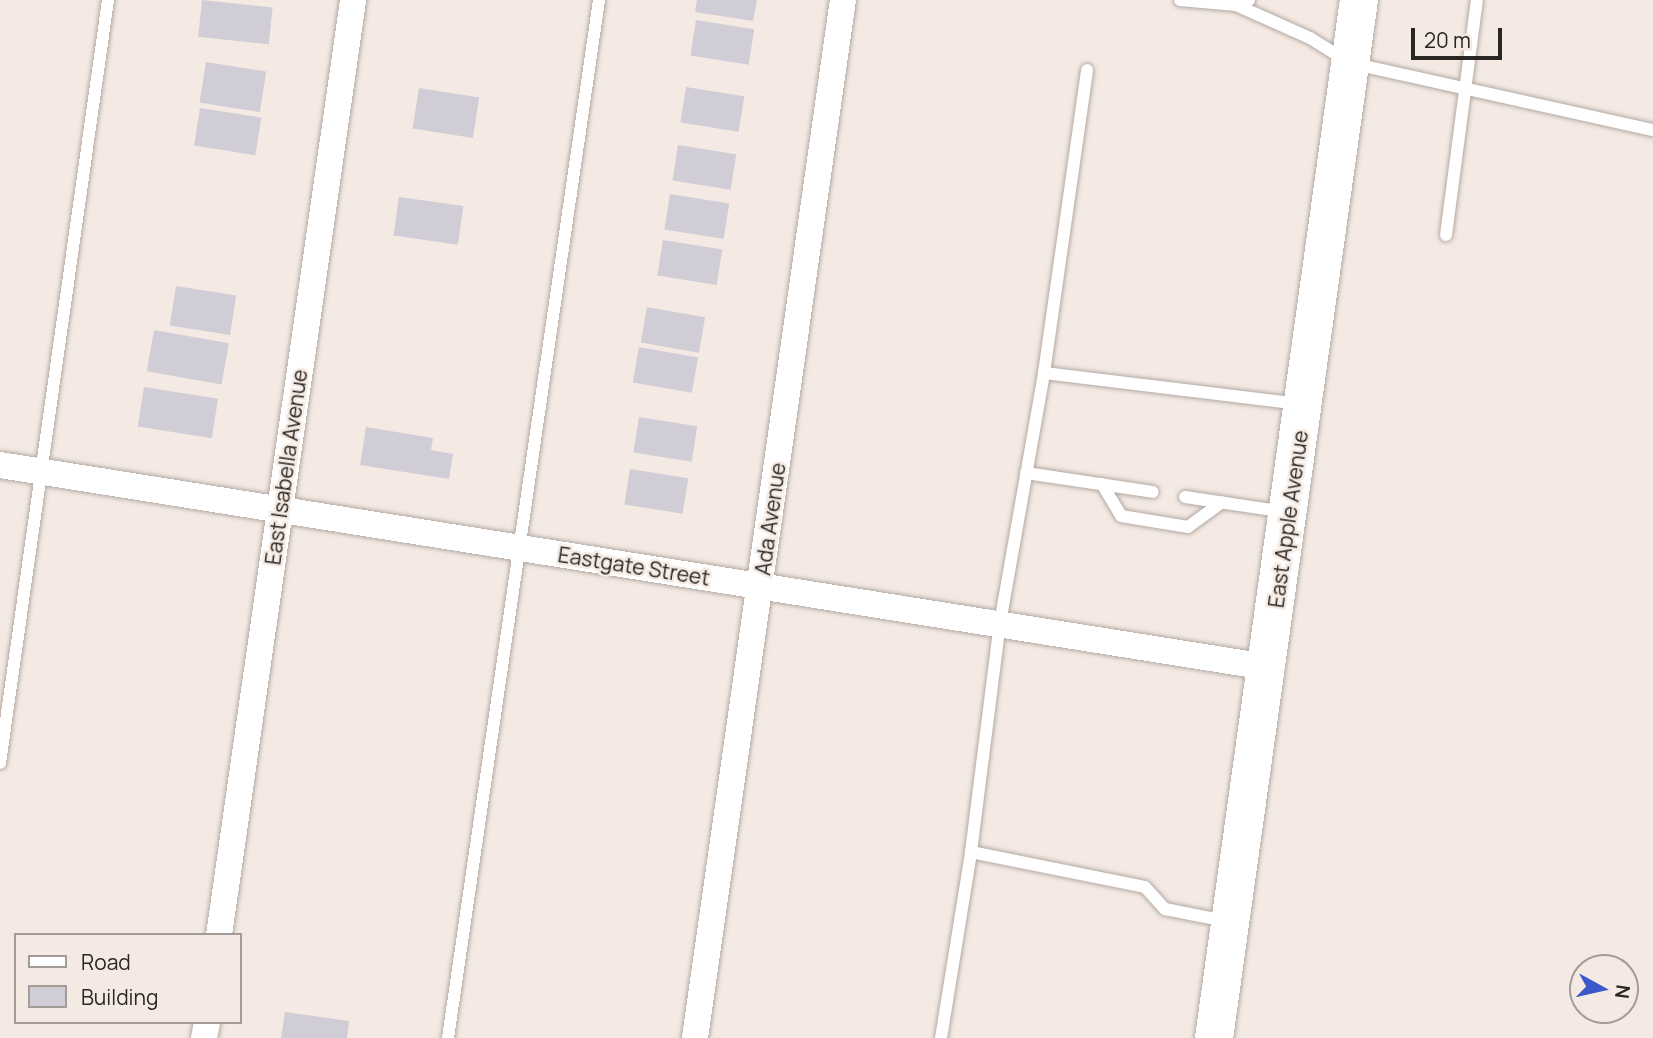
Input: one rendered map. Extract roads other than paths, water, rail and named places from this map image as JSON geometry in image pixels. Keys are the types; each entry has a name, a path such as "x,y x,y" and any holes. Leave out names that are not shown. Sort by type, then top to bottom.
{"main road":[{"name":"East Apple Avenue","path":"1214,1038 1268,667 1359,0"}],"street":[{"name":"East Isabella Avenue","path":"219,933 353,0"},
{"name":"Ada Avenue","path":"695,1038 843,0"},
{"name":"Eastgate Street","path":"0,464 1268,667"}],"lane":[{"path":"0,763 108,0"},
{"path":"448,1038 521,548 598,0"},
{"path":"1180,0 1237,3 1249,0"},
{"path":"1446,236 1478,0"},
{"path":"1237,3 1310,38 1350,64 1465,86 1653,130"},
{"path":"941,1038 971,852 1000,623 1044,373 1087,70"},
{"path":"1044,373 1303,404"},
{"path":"1026,473 1153,492"},
{"path":"1102,484 1121,516 1188,527 1222,502"},
{"path":"1185,497 1289,512"},
{"path":"971,852 1145,887 1165,909 1231,923"}]}
